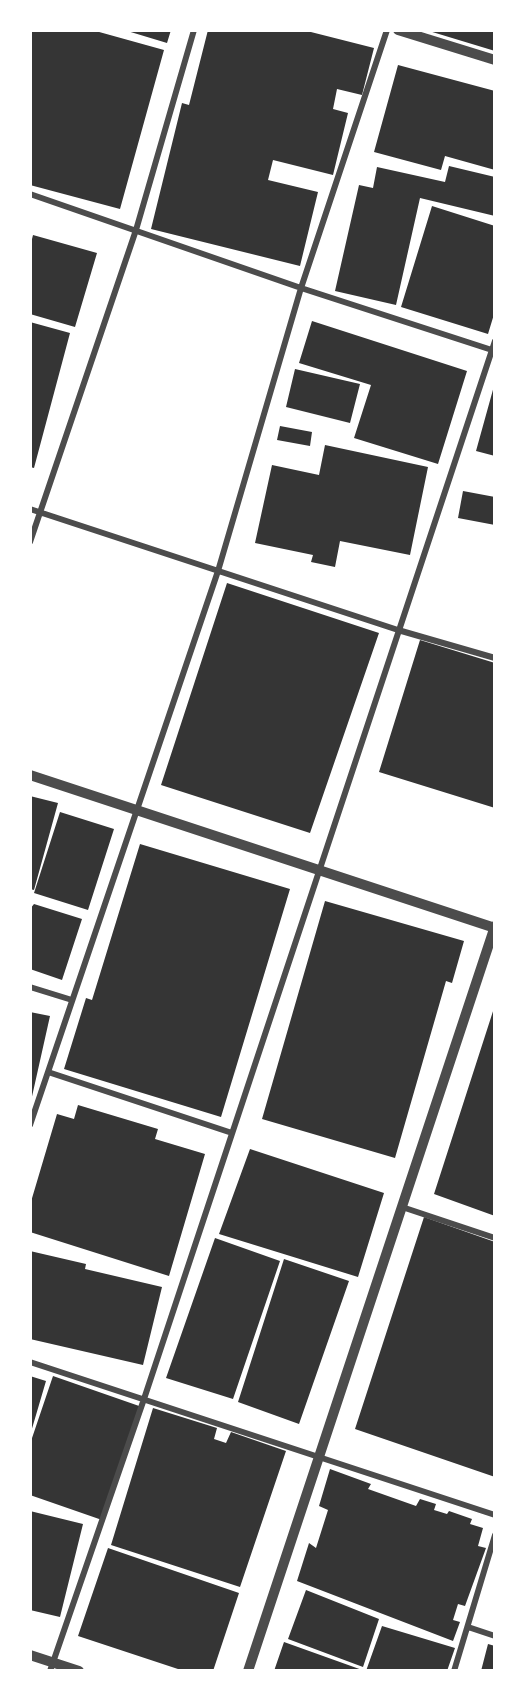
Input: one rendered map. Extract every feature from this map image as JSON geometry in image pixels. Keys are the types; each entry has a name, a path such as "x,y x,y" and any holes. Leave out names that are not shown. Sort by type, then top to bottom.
{"street":[{"path":"30,542 136,230 194,30"},
{"path":"30,1125 218,571 301,288 387,30"},
{"path":"398,30 495,60"},
{"path":"30,194 301,288 494,351"},
{"path":"51,1666 144,1399 494,351 495,341"},
{"path":"30,508 399,630 495,658"},
{"path":"30,775 495,927 249,1671"},
{"path":"30,987 72,1000"},
{"path":"48,1072 232,1133"},
{"path":"402,1207 495,1238"},
{"path":"30,1362 495,1515"},
{"path":"454,1671 495,1535"},
{"path":"468,1627 495,1635"},
{"path":"30,1655 51,1666 79,1671"}],"building":[{"path":"30,30 92,30 164,50 120,209 30,185"},
{"path":"124,30 171,30 167,43"},
{"path":"208,30 303,30 374,48 362,95 337,89 333,109 348,113 333,175 273,160 268,180 318,192 300,266 151,229 182,103 189,105"},
{"path":"495,30 495,51 429,31"},
{"path":"398,65 495,91 495,170 445,156 441,170 374,152"},
{"path":"449,166 495,177 495,216 420,198 396,305 335,291 359,185 373,188 377,167 445,182"},
{"path":"432,206 495,226 495,311 488,334 401,307"},
{"path":"33,235 97,253 75,327 30,314 30,247"},
{"path":"312,321 467,371 438,464 354,438 371,385 299,363"},
{"path":"30,322 70,333 34,468 30,467"},
{"path":"295,369 360,384 350,423 286,407"},
{"path":"495,387 495,456 476,451"},
{"path":"280,426 312,432 310,446 277,440"},
{"path":"325,445 428,467 410,555 340,541 335,567 311,562 313,555 255,543 272,465 319,475"},
{"path":"463,491 495,497 495,525 458,518"},
{"path":"227,583 379,633 310,833 161,785"},
{"path":"420,640 495,663 495,808 379,772"},
{"path":"30,796 58,803 34,890 30,889"},
{"path":"60,812 114,829 88,910 34,893"},
{"path":"140,844 290,889 221,1117 64,1069 86,998 92,1000"},
{"path":"325,901 464,941 452,983 446,981 395,1158 262,1119"},
{"path":"34,904 82,919 62,980 30,969 30,909"},
{"path":"495,1005 495,1216 434,1194"},
{"path":"30,1012 50,1016 31,1101 30,1101"},
{"path":"78,1105 158,1129 155,1139 205,1154 169,1276 30,1232 30,1205 57,1114 74,1119"},
{"path":"250,1149 384,1193 358,1277 219,1234"},
{"path":"424,1217 495,1242 495,1477 355,1429"},
{"path":"215,1238 280,1261 233,1399 166,1378"},
{"path":"30,1251 86,1264 85,1269 162,1287 143,1365 30,1339"},
{"path":"284,1259 349,1281 299,1424 238,1402"},
{"path":"30,1376 46,1381 31,1432 30,1432"},
{"path":"53,1376 142,1407 102,1520 30,1495 30,1444"},
{"path":"153,1408 217,1428 214,1439 226,1443 231,1432 286,1451 240,1587 111,1545"},
{"path":"330,1469 371,1484 368,1489 416,1506 420,1499 436,1504 434,1510 447,1514 449,1511 472,1519 470,1524 483,1528 478,1546 486,1548 465,1606 458,1604 453,1620 460,1622 453,1641 297,1581 309,1543 316,1548 328,1510 319,1506"},
{"path":"30,1511 83,1524 60,1617 30,1610"},
{"path":"108,1548 239,1593 213,1671 184,1671 78,1636"},
{"path":"306,1590 379,1619 363,1667 288,1639"},
{"path":"382,1626 455,1648 447,1671 366,1671"},
{"path":"284,1642 365,1671 274,1671"},
{"path":"488,1644 495,1646 495,1671 481,1671"}]}
